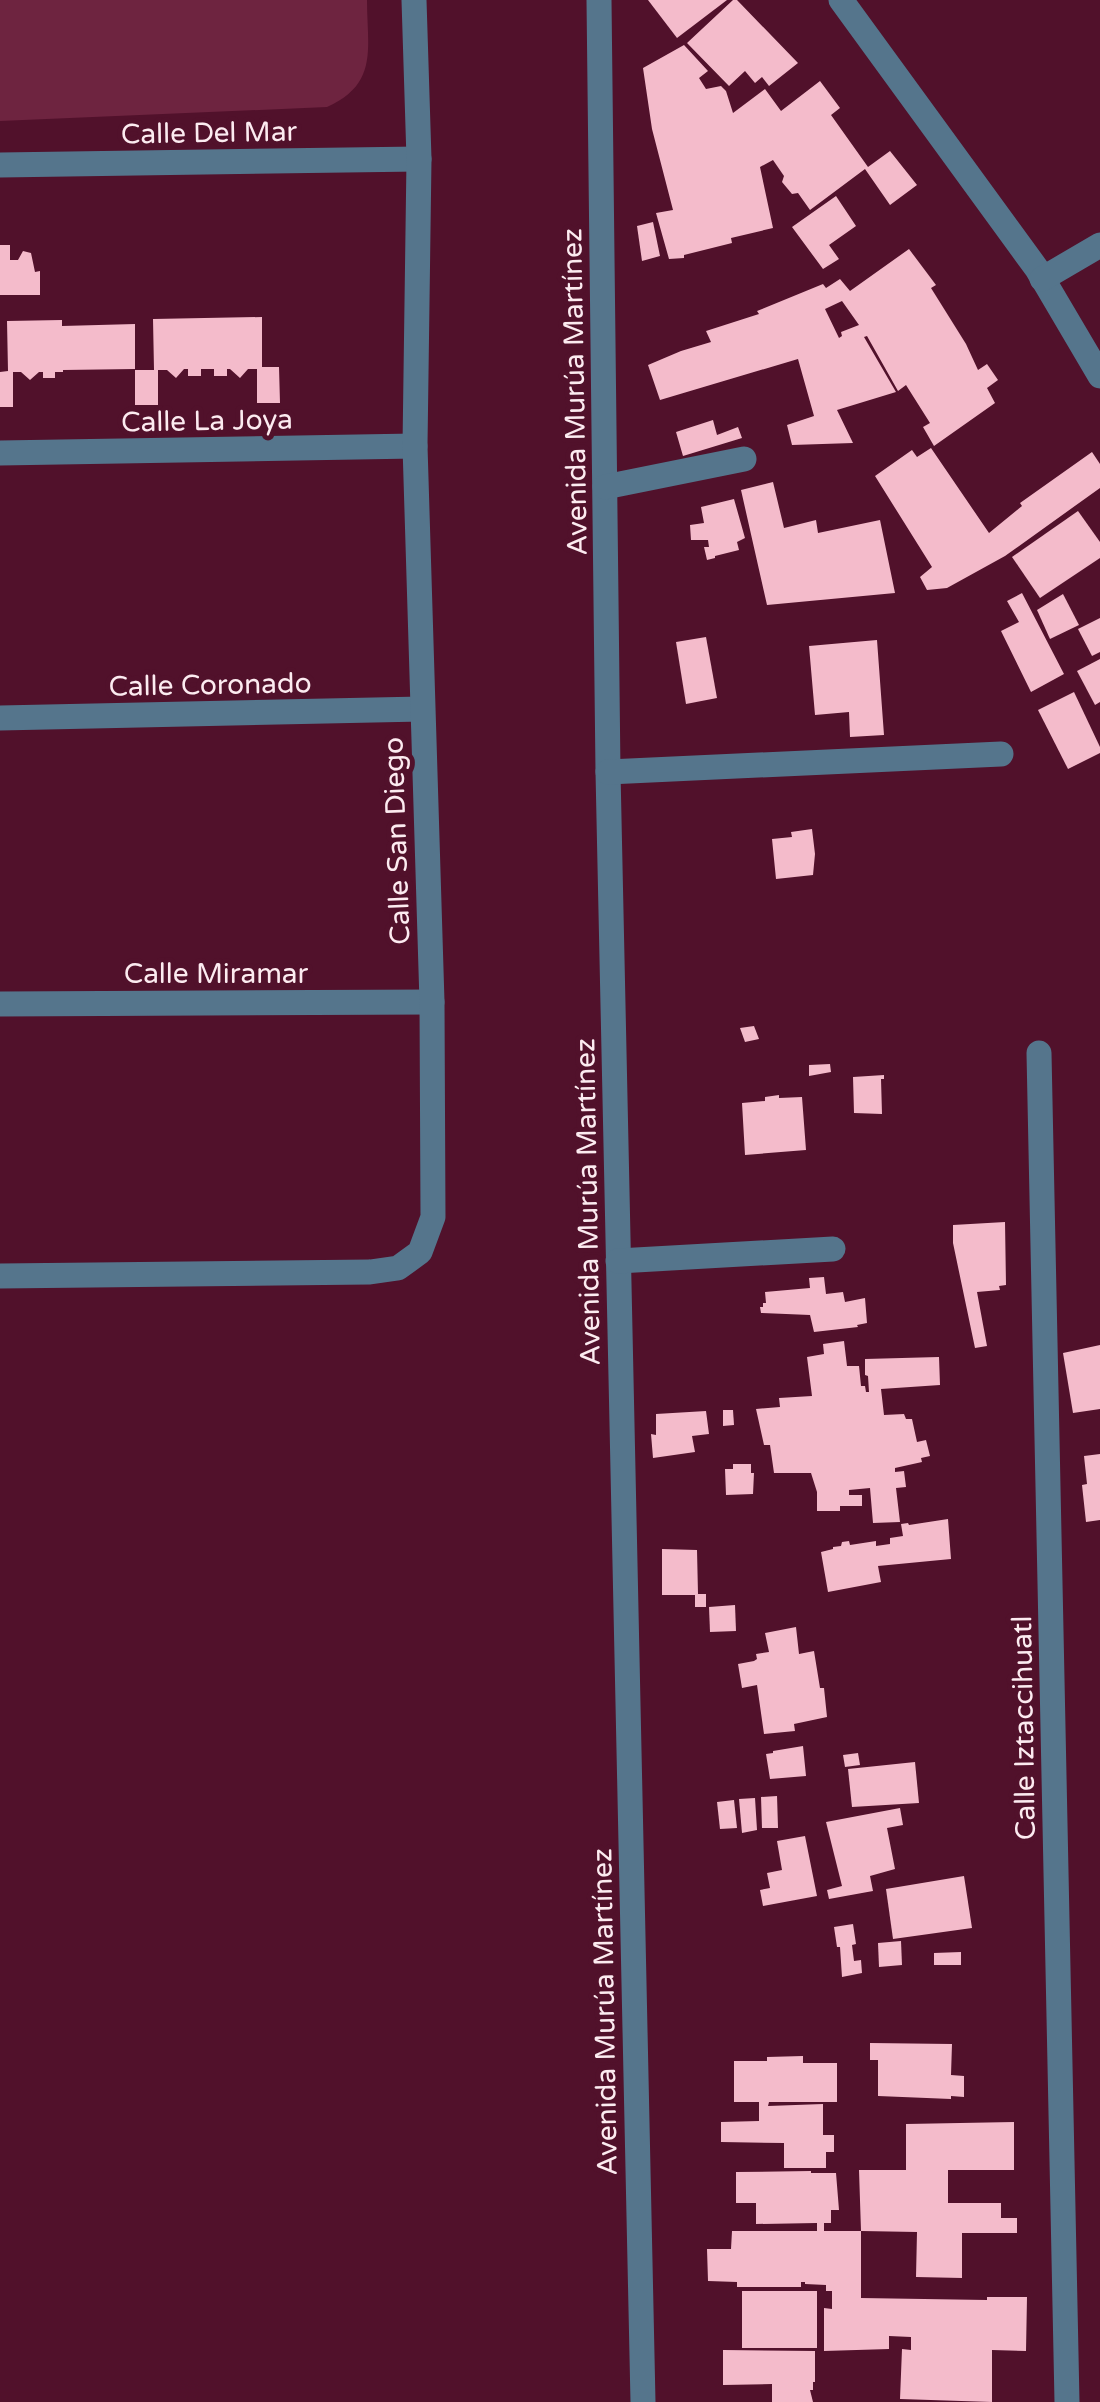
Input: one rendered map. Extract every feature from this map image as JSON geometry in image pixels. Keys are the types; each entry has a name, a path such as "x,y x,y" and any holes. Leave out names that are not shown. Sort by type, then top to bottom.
{"street":[{"name":"Calle San Diego","path":"0,1276 370,1272 398,1268 420,1252 433,1217 432,1002 415,446 419,159 414,0"},
{"name":"Avenida Murúa Martínez","path":"599,0 608,772 642,2402"},
{"path":"841,0 1042,279 1100,376"},
{"name":"Calle Del Mar","path":"0,165 419,159"},
{"path":"1042,279 1100,245"},
{"name":"Calle La Joya","path":"0,453 415,446"},
{"path":"605,487 744,460"},
{"name":"Calle Coronado","path":"0,718 422,709"},
{"path":"608,772 1001,754"},
{"name":"Calle Miramar","path":"0,1004 432,1002"},
{"name":"Calle Iztaccihuatl","path":"1040,1053 1067,2402"},
{"path":"618,1261 833,1248"}],"shaded area":[{"path":"0,0 367,0 366,63 355,87 327,107 0,121"}],"building":[{"path":"648,0 727,0 677,38"},
{"path":"733,0 798,63 769,86 762,77 755,83 745,71 729,86 687,43"},
{"path":"684,45 708,71 699,78 706,89 721,86 733,113 765,89 781,111 820,81 840,108 831,115 868,167 890,151 917,185 890,205 865,169 810,210 798,193 792,194 782,182 784,176 773,160 760,167 773,228 731,238 732,243 684,258 669,259 656,213 673,210 652,129 643,68"},
{"path":"836,196 856,226 829,245 839,259 823,269 792,227"},
{"path":"653,222 660,256 642,261 637,226"},
{"path":"0,245 10,245 10,260 18,260 23,251 31,253 35,272 40,271 40,295 0,295"},
{"path":"909,249 936,285 931,288 978,370 987,364 998,380 987,388 995,403 934,446 923,427 930,423 906,385 898,391 867,336 864,337 896,392 837,410 853,443 792,445 787,425 814,416 798,359 660,400 648,365 711,342 706,331 759,314 757,311 823,284 826,288 840,279 850,291","holes":["842,301 859,325 841,332 839,338 825,309"]},
{"path":"262,317 262,367 279,367 280,403 257,403 257,369 248,369 240,378 230,369 227,376 214,376 214,369 201,369 201,376 188,376 188,369 184,369 176,378 167,370 158,370 158,405 135,405 135,370 154,370 153,319"},
{"path":"62,320 62,326 135,324 135,369 63,370 55,372 55,378 43,378 43,372 39,372 30,380 21,372 13,372 13,407 0,407 0,372 8,371 7,321"},
{"path":"713,420 717,435 738,427 742,438 683,456 676,432"},
{"path":"931,448 989,533 1022,506 1020,503 1092,452 1100,464 1100,488 1005,556 947,588 927,590 920,577 932,567 875,476 912,450 917,457"},
{"path":"773,482 784,528 816,520 818,533 880,520 895,593 767,605 741,490"},
{"path":"734,499 745,538 737,542 739,550 707,560 704,547 709,547 708,540 691,540 690,525 704,523 701,507"},
{"path":"1078,511 1100,542 1100,558 1040,598 1012,557"},
{"path":"1022,593 1064,674 1031,692 1001,631 1019,622 1007,601"},
{"path":"1063,594 1079,625 1050,639 1037,610"},
{"path":"1100,618 1100,652 1092,656 1078,629"},
{"path":"706,637 717,698 686,704 676,642"},
{"path":"877,640 884,735 850,737 849,712 815,715 809,646"},
{"path":"1100,659 1100,702 1095,705 1077,671"},
{"path":"1074,692 1100,753 1068,769 1038,710"},
{"path":"812,829 813,875 776,879 772,839"},
{"path":"754,1026 759,1039 745,1042 740,1028"},
{"path":"830,1064 831,1072 809,1076 809,1065"},
{"path":"884,1075 882,1114 854,1113 853,1077"},
{"path":"779,1095 802,1097 806,1150 745,1155 742,1103"},
{"path":"1005,1222 1006,1285 999,1286 1000,1290 977,1292 987,1346 975,1348 953,1243 953,1225"},
{"path":"824,1277 826,1294 843,1292 845,1302 865,1298 867,1323 814,1332 810,1315 761,1313 760,1307 766,1303 765,1292 810,1288 809,1278"},
{"path":"844,1341 847,1366 859,1366 861,1386 865,1386 866,1392 865,1359 939,1357 940,1385 881,1389 884,1415 904,1414 906,1419 912,1419 917,1442 926,1440 930,1456 921,1458 922,1462 895,1468 895,1472 904,1471 906,1487 896,1488 900,1522 873,1523 870,1488 849,1490 849,1495 862,1495 862,1506 817,1511 811,1473 774,1473 770,1445 764,1445 756,1409 780,1407 779,1398 812,1396 807,1357 824,1354 823,1344"},
{"path":"1100,1345 1100,1409 1073,1413 1063,1353"},
{"path":"723,1410 733,1410 734,1425 723,1426"},
{"path":"706,1411 709,1434 692,1436 695,1452 653,1458 651,1434 656,1435 656,1414"},
{"path":"1100,1454 1100,1520 1086,1522 1084,1456"},
{"path":"733,1464 751,1464 753,1494 726,1495 725,1469 733,1469"},
{"path":"948,1519 951,1559 878,1566 881,1582 828,1592 821,1552 849,1541 850,1545 876,1541 876,1546 890,1544 890,1538 903,1536 901,1524"},
{"path":"662,1549 697,1550 698,1594 706,1594 706,1607 695,1607 695,1595 662,1595"},
{"path":"735,1605 736,1631 710,1632 709,1607"},
{"path":"796,1627 799,1654 814,1651 827,1717 794,1724 795,1731 764,1734 757,1685 742,1688 738,1664 769,1652 765,1633"},
{"path":"803,1746 806,1776 770,1779 766,1754"},
{"path":"858,1753 860,1765 845,1767 843,1755"},
{"path":"915,1762 919,1803 852,1807 848,1769"},
{"path":"777,1796 778,1828 762,1828 761,1797"},
{"path":"755,1798 757,1830 742,1833 739,1799"},
{"path":"734,1800 737,1828 720,1829 717,1802"},
{"path":"900,1808 903,1825 887,1828 895,1869 870,1876 873,1891 829,1899 827,1890 842,1886 826,1822"},
{"path":"805,1836 817,1896 763,1906 760,1890 770,1888 767,1873 782,1870 777,1841"},
{"path":"964,1876 972,1928 893,1939 886,1889"},
{"path":"853,1924 854,1961 861,1960 862,1973 842,1977 834,1927"},
{"path":"901,1941 902,1965 879,1967 878,1943"},
{"path":"961,1952 961,1965 934,1965 934,1953"},
{"path":"870,2043 952,2044 951,2075 964,2076 964,2097 878,2096 878,2060 870,2060"},
{"path":"803,2056 803,2063 837,2063 837,2102 769,2102 768,2106 823,2104 823,2135 834,2135 834,2152 826,2152 826,2168 784,2168 784,2143 721,2142 721,2122 759,2121 759,2102 734,2102 734,2061"},
{"path":"1014,2122 1014,2170 948,2170 948,2203 1001,2203 1001,2218 1017,2218 1017,2233 962,2233 962,2278 916,2277 917,2232 861,2231 859,2170 906,2170 906,2124"},
{"path":"736,2172 836,2173 839,2210 831,2210 831,2223 824,2223 824,2231 861,2231 861,2298 1027,2297 1026,2351 992,2350 992,2402 900,2399 902,2349 911,2350 911,2337 889,2336 889,2349 824,2351 824,2308 832,2309 832,2291 826,2291 826,2285 801,2282 801,2287 737,2287 737,2282 708,2281 707,2249 731,2249 732,2231 817,2231 817,2223 756,2224 756,2203 736,2203"},
{"path":"742,2291 817,2291 817,2348 742,2348"},
{"path":"723,2350 815,2351 815,2382 810,2390 813,2402 772,2402 772,2384 723,2385"}]}
